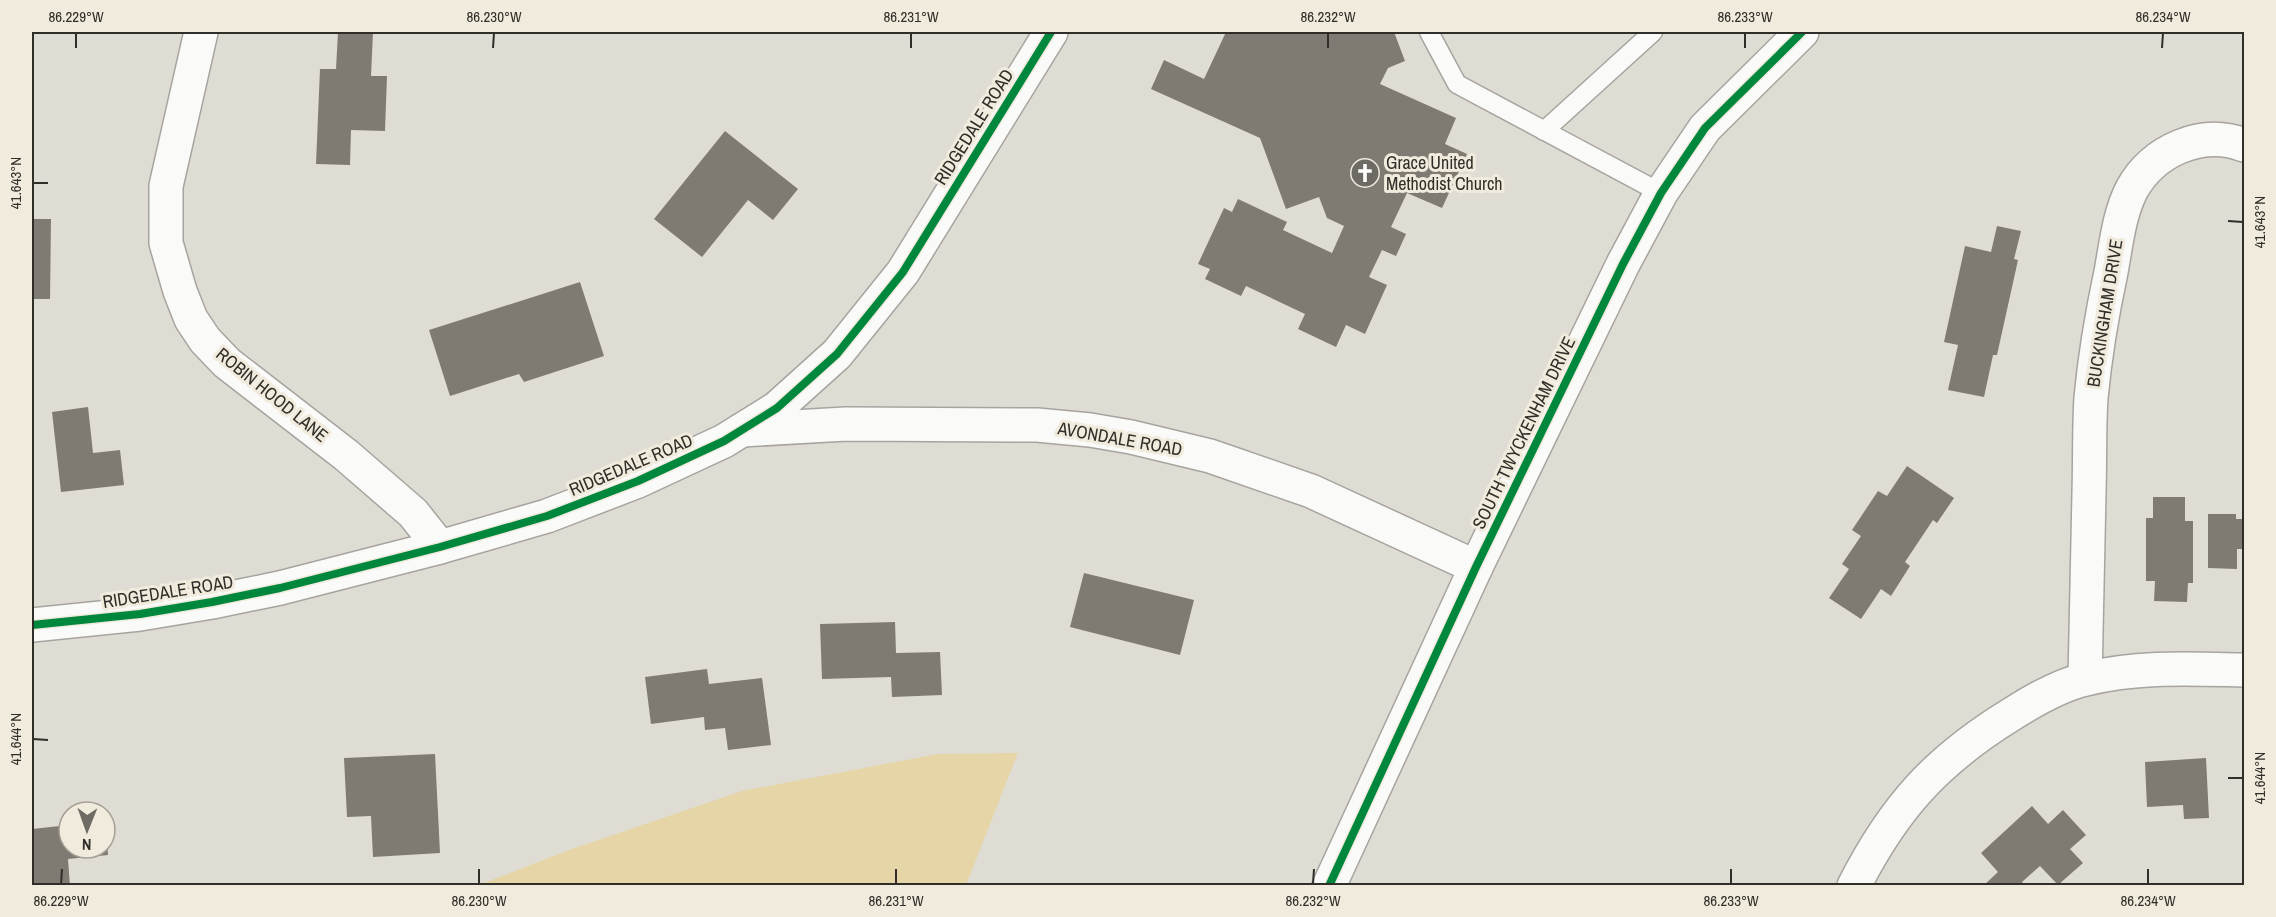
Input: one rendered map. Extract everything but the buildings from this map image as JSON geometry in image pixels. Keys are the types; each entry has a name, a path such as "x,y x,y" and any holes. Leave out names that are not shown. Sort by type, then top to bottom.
{"street":[{"name":"ROBIN HOOD LANE","path":"201,32 166,186 166,243 191,320 205,340 227,363 346,454 413,513 440,547"},
{"name":"RIDGEDALE ROAD","path":"32,625 140,614 212,602 280,588 440,547 547,516 638,481 724,441 777,408 837,354 903,272 1051,32"},
{"name":"SOUTH TWYCKENHAM DRIVE","path":"1329,885 1476,567 1623,264 1661,193 1705,128 1802,32"},
{"name":"BUCKINGHAM DRIVE","path":"2085,679 2091,399 2098,336 2123,210 2142,175 2156,160 2174,148 2194,142 2218,140 2235,141 2244,145"},
{"name":"AVONDALE ROAD","path":"742,430 846,424 1037,425 1131,436 1210,456 1311,491 1476,567"},
{"path":"1854,885 1892,820 1937,768 1984,731 2034,700 2085,679 2157,669 2244,670"}],"lane":[{"path":"1429,32 1457,84 1661,193"},
{"path":"1544,131 1653,32"}],"shaded area":[{"path":"1018,753 966,885 479,885 569,850 742,791 938,754"}],"cycle path":[{"path":"32,625 140,614 212,602 280,588 440,547 547,516 638,481 724,441 777,408 837,354 903,272 1051,32"},
{"path":"1329,886 1476,567 1623,264 1661,193 1705,128 1802,32"}],"place":[{"name":"Grace United Methodist Church","path":"1365,173"}]}
